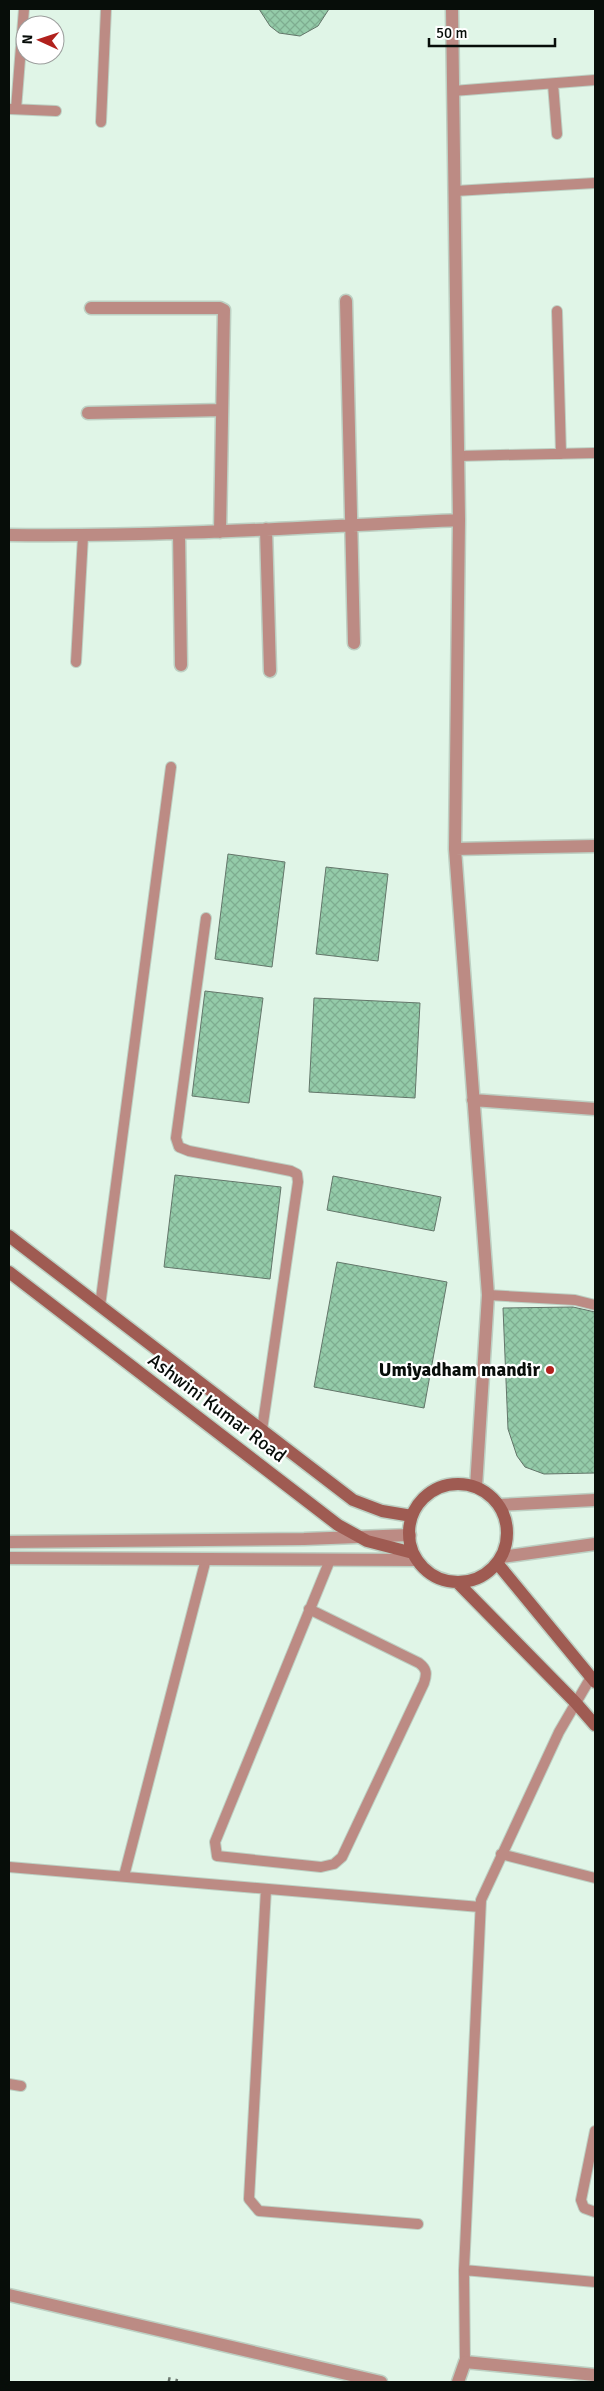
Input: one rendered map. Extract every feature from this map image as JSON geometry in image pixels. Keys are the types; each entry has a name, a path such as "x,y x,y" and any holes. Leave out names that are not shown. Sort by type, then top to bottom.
{"main road":[{"name":"Ashwini Kumar Road","path":"9,1236 353,1500 382,1511 412,1516"},
{"name":"Ashwini Kumar Road","path":"9,1272 338,1524 361,1538 415,1556"},
{"path":"461,1484 476,1487 489,1494 499,1506 508,1531 499,1560 483,1576 458,1583 444,1581 431,1574 415,1556 410,1535 412,1516 420,1503 431,1492 445,1486 461,1484"},
{"path":"499,1560 593,1680"},
{"path":"458,1583 514,1643 575,1702 595,1725"}],"street":[{"path":"452,9 459,520 455,849 488,1295 476,1487"},
{"path":"346,301 354,643"},
{"path":"90,308 222,309 224,313 220,532"},
{"path":"88,413 222,410"},
{"path":"9,535 82,536 220,532 459,520"},
{"path":"266,530 270,672"},
{"path":"179,533 181,666"},
{"path":"455,849 595,846"},
{"path":"473,1100 595,1110"},
{"path":"499,1506 595,1500"},
{"path":"9,1542 361,1538 410,1535"},
{"path":"499,1560 595,1544"},
{"path":"9,1558 330,1560 415,1556"},
{"path":"9,2295 382,2382"},
{"path":"458,2382 465,2362 595,2375"}],"lane":[{"path":"24,9 12,109 56,111"},
{"path":"101,122 106,9"},
{"path":"453,91 595,80"},
{"path":"553,84 557,134"},
{"path":"455,191 595,183"},
{"path":"557,311 561,454"},
{"path":"458,456 595,453"},
{"path":"76,662 82,536"},
{"path":"100,1306 171,767"},
{"path":"206,918 176,1138 179,1147 189,1151 297,1174 298,1182 262,1430"},
{"path":"488,1295 575,1300 595,1304"},
{"path":"124,1876 206,1559"},
{"path":"310,1609 419,1663 424,1667 426,1675 424,1683 342,1857 338,1861 321,1867 217,1856 215,1842 310,1609 330,1560"},
{"path":"465,2362 464,2270 482,1895 575,1702 593,1680"},
{"path":"501,1854 595,1878"},
{"path":"9,1867 480,1907"},
{"path":"266,1888 249,2199 259,2210 418,2224"},
{"path":"9,2084 21,2086"},
{"path":"595,2131 582,2200 584,2208 595,2212"},
{"path":"464,2270 595,2282"}],"building":[{"path":"259,9 329,9 318,26 300,36 279,33 270,26"},
{"path":"228,854 285,862 272,967 215,959"},
{"path":"326,867 388,874 378,961 316,954"},
{"path":"205,991 263,998 249,1103 192,1096"},
{"path":"314,998 420,1003 415,1098 309,1092"},
{"path":"175,1175 281,1187 270,1279 164,1267"},
{"path":"333,1176 441,1197 434,1231 327,1210"},
{"path":"337,1262 447,1282 424,1408 314,1387"},
{"name":"Umiyadham mandir","path":"573,1307 595,1312 595,1473 544,1474 525,1467 517,1456 508,1429 503,1308"}],"railway":[{"path":"168,2379 182,2382"}],"place":[{"name":"Umiyadham mandir","path":"550,1370"}]}
